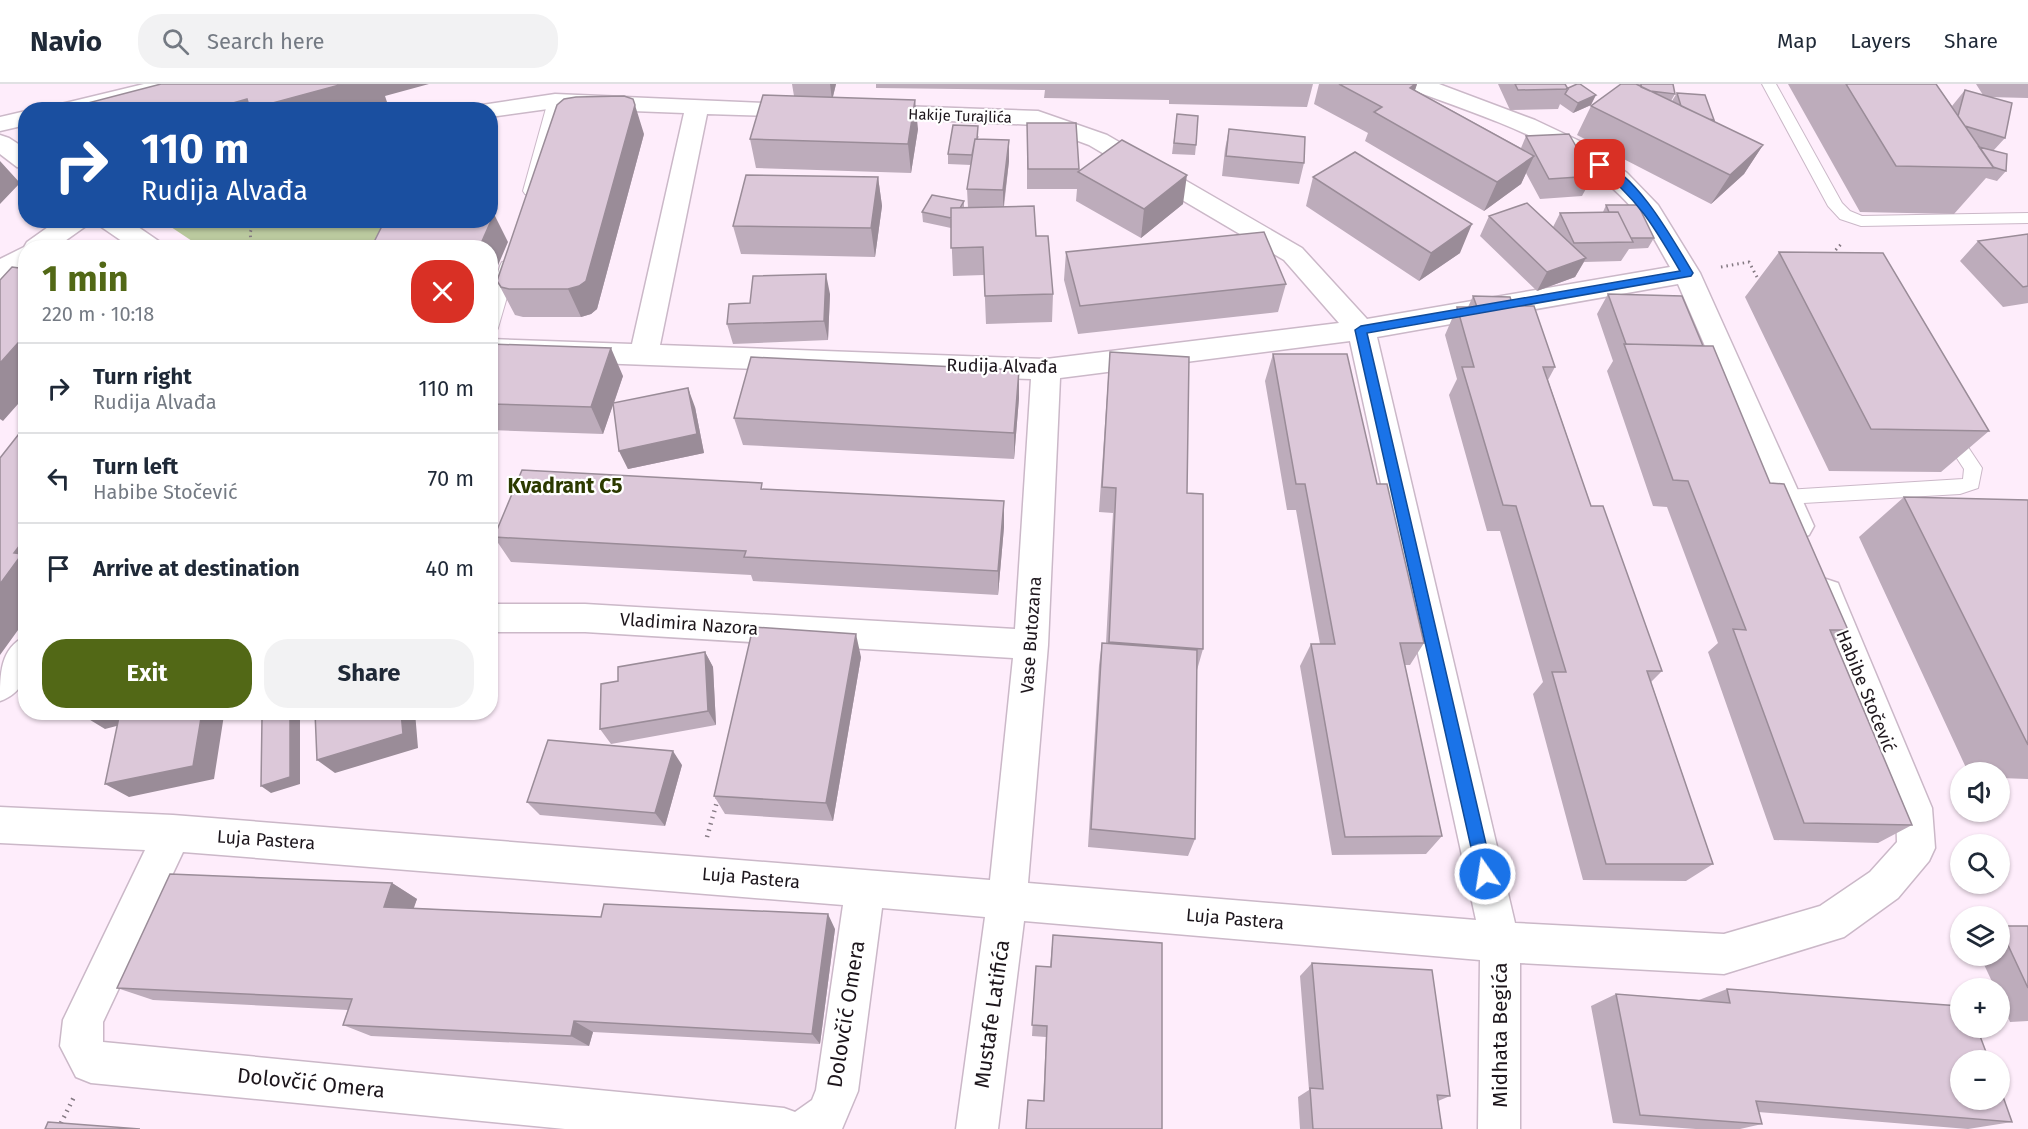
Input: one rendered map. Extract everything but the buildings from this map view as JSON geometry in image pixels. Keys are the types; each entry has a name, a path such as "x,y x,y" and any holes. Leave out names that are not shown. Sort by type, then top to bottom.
{"street":[{"path":"95,102 151,87 173,84"},
{"name":"Habibe Stočević","path":"1418,84 1527,125 1581,151 1618,178 1649,211 1688,273 1786,497 1914,808 1916,848 1884,885 1830,923 1724,954 1500,942"},
{"name":"Hakije Turajlića","path":"498,109 555,101 1038,118 1098,140 1293,254 1361,330"},
{"path":"644,354 697,106"},
{"path":"0,124 18,120"},
{"path":"0,143 18,155"},
{"path":"48,240 65,228"},
{"path":"122,228 139,240"},
{"path":"0,272 18,260"},
{"name":"Rudija Alvađa","path":"498,349 1046,369 1361,330 1688,273"},
{"name":"Midhata Begića","path":"1361,330 1500,942 1499,1129"},
{"name":"Vase Butozana","path":"1007,899 1031,645 1046,369"},
{"name":"Vladimira Nazora","path":"498,618 585,618 1031,645"},
{"path":"0,686 18,662"},
{"name":"Luja Pastera","path":"0,825 173,833 1007,899 1500,942"},
{"name":"Dolovčić Omera","path":"173,833 83,1020 81,1046 91,1062 784,1129"},
{"name":"Dolovčić Omera","path":"807,1129 827,1115 837,1090 865,888"},
{"name":"Mustafe Latifića","path":"977,1129 1007,899"}],"lane":[{"path":"1768,84 1836,206 1845,215 1861,221 2028,218"},
{"path":"526,203 555,101"},
{"path":"1954,200 1966,220"},
{"path":"498,301 513,249"},
{"path":"1786,497 1960,487 1972,483 1973,468 1940,419"}],"path":[{"path":"1830,256 1861,221"},
{"path":"1688,273 1749,262 1757,277"},
{"path":"698,874 718,796"}],"green space":[{"path":"172,228 398,228 393,240 190,240"}],"district":[{"name":"Kvadrant C5","path":"565,486"}],"route":[{"path":"1485,874 1361,330 1688,273 1649,211 1618,178 1600,165"}]}
